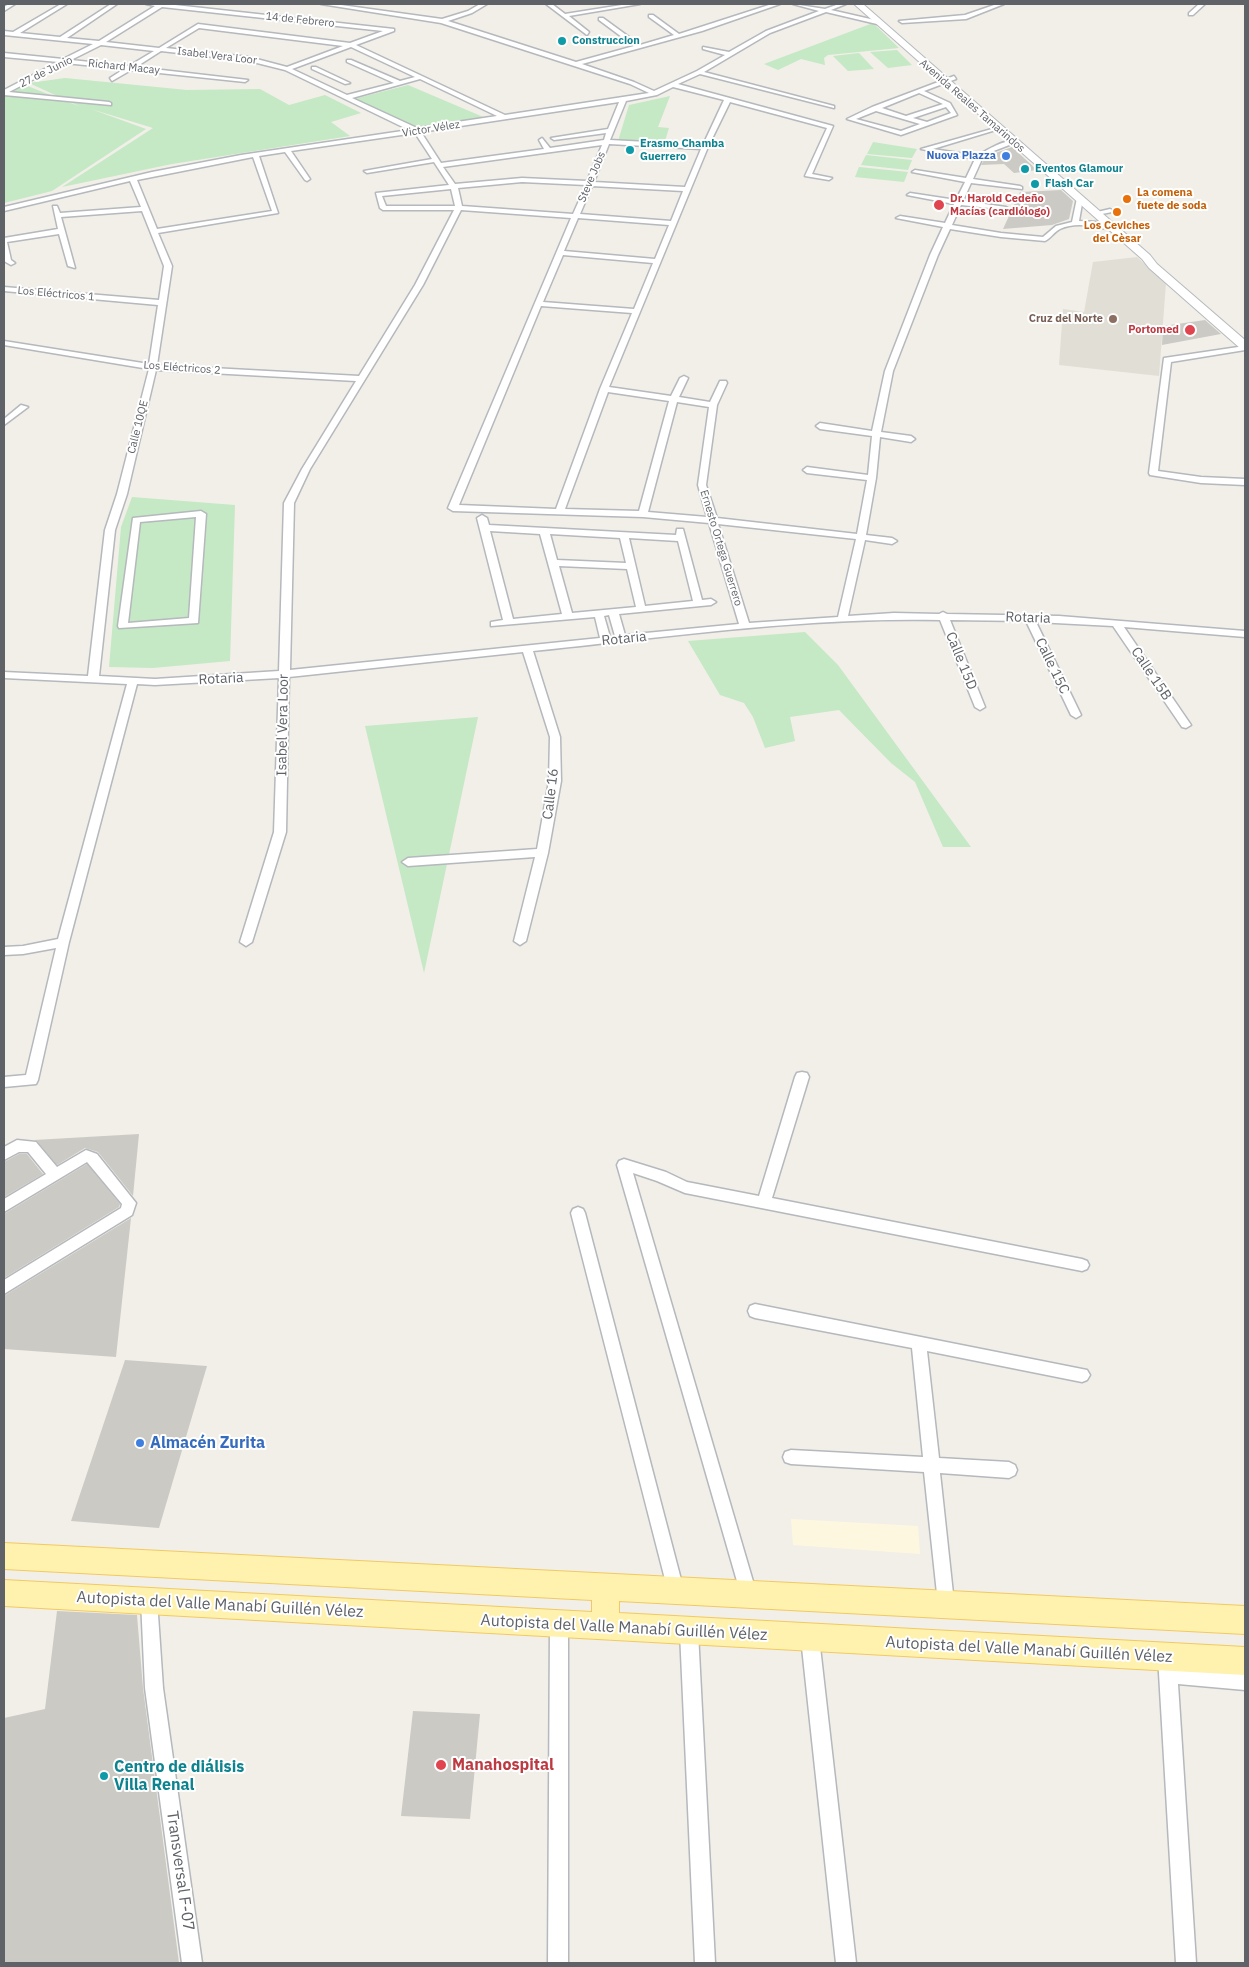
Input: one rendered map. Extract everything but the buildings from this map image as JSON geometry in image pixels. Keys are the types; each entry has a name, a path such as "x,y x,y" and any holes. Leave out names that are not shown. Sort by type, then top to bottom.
{"main road":[{"name":"Avenida Reales Tamarindos","path":"858,4 948,81 1033,147 1110,212 1244,332"},
{"name":"Avenida Reales Tamarindos","path":"870,4 997,128 1097,213 1146,257 1153,266 1245,347"},
{"path":"1229,333 1244,332"},
{"path":"4,1556 1245,1620"},
{"path":"605,1626 606,1588"},
{"name":"Autopista del Valle Manabí Guillén Vélez","path":"4,1593 810,1638 1174,1663 1243,1677"}],"street":[{"path":"4,9 12,4"},
{"path":"14,34 64,4"},
{"path":"61,39 114,4"},
{"name":"14 de Febrero","path":"149,4 392,30 351,46"},
{"name":"27 de Junio","path":"4,93 100,43 163,4"},
{"path":"324,4 442,21 632,83 655,94"},
{"path":"442,21 470,12 484,4"},
{"path":"550,4 587,33"},
{"path":"566,16 637,4"},
{"path":"576,64 678,36 777,4"},
{"path":"796,4 877,22"},
{"name":"Victor Vélez","path":"4,209 133,178 255,155 655,94 699,72 768,32 843,4"},
{"path":"902,21 966,16 1001,4"},
{"path":"1191,14 1202,4"},
{"path":"651,16 678,36"},
{"path":"601,19 639,47"},
{"path":"112,79 198,26 351,46 504,117"},
{"name":"Isabel Vera Loor","path":"4,33 249,59 287,70 417,131"},
{"path":"287,70 351,46"},
{"path":"705,48 730,54"},
{"name":"Richard Macay","path":"4,55 245,80"},
{"path":"349,61 399,83"},
{"path":"354,69 362,67"},
{"path":"314,68 347,83"},
{"path":"699,72 832,107"},
{"path":"331,75 339,73"},
{"path":"345,98 418,78"},
{"path":"919,92 948,104 955,114 901,133 850,119 874,108 948,81"},
{"path":"674,85 831,127 808,176 829,178"},
{"path":"4,93 110,104"},
{"path":"728,99 705,147 604,389 560,511 643,514 892,541"},
{"name":"Steve Jobs","path":"560,511 452,508 590,183 623,100"},
{"path":"906,118 948,104"},
{"path":"874,108 927,124"},
{"path":"979,158 924,149 997,128"},
{"path":"362,379 419,285 459,208 454,188 439,162 417,131"},
{"path":"554,138 611,131"},
{"path":"542,140 549,151"},
{"path":"368,171 549,151 606,142 705,147"},
{"path":"843,618 872,478 877,434 890,365 934,255 979,158 989,151 1014,142"},
{"path":"287,150 307,179"},
{"path":"155,231 276,212 255,155"},
{"path":"915,172 1020,188"},
{"name":"Calle 10QE","path":"93,680 110,530 122,494 153,367 168,266 133,178"},
{"path":"673,223 459,208 383,208 378,194 454,188 504,180 688,189"},
{"path":"910,195 1006,209"},
{"path":"52,198 72,266"},
{"path":"1075,222 1080,198"},
{"path":"57,215 144,209"},
{"path":"1097,213 1110,212"},
{"path":"900,218 1001,235 1045,239 1054,230 1075,222 1115,229"},
{"path":"11,263 8,261 4,241 62,231"},
{"path":"560,253 657,261"},
{"name":"Los Eléctricos 1","path":"4,289 163,303"},
{"path":"538,304 636,311"},
{"name":"Los Eléctricos 2","path":"4,344 153,367 362,379"},
{"path":"1245,347 1167,360 1153,473 1201,480 1245,482"},
{"path":"643,514 674,399 684,378"},
{"name":"Isabel Vera Loor","path":"246,942 280,832 289,503 306,469 362,379"},
{"name":"Ernesto Ortega Guerrero","path":"723,383 713,405 701,480 745,626"},
{"path":"604,389 713,405"},
{"path":"4,423 24,407"},
{"path":"820,426 911,439"},
{"path":"807,470 872,478"},
{"path":"201,514 194,621 123,626 136,520 201,514"},
{"path":"482,518 509,622"},
{"path":"485,528 624,535 681,534 698,603"},
{"path":"544,531 568,617"},
{"path":"624,535 641,610"},
{"path":"554,563 631,566"},
{"path":"495,624 711,602"},
{"path":"613,612 621,639"},
{"path":"599,614 606,640"},
{"name":"Rotaria","path":"4,675 93,680 197,680 284,674 745,626 843,618 942,615 1029,618 1245,634"},
{"name":"Calle 15D","path":"942,615 980,706"},
{"name":"Calle 15C","path":"1029,618 1076,715"},
{"name":"Calle 15B","path":"1116,623 1186,724"},
{"name":"Calle 16","path":"520,940 542,853 555,781 555,738 527,649"},
{"path":"4,1082 31,1080 63,942 133,681"},
{"path":"408,862 542,853"},
{"path":"4,951 23,950 63,942"},
{"path":"764,1202 802,1078"},
{"path":"4,1154 17,1146 31,1146 55,1175"},
{"path":"4,1206 86,1156 92,1158 129,1204 127,1210 4,1288"},
{"path":"749,1595 624,1165 661,1176 685,1187 1082,1265"},
{"path":"578,1213 676,1591"},
{"path":"756,1311 1082,1375"},
{"path":"919,1344 946,1604"},
{"path":"791,1457 1009,1470"},
{"name":"Transversal F-07","path":"149,1600 154,1688 192,1963"},
{"path":"558,1963 559,1624"},
{"path":"689,1632 705,1963"},
{"path":"810,1638 846,1963"},
{"path":"1174,1663 1186,1963"}],"shaded area":[{"name":"Cruz del Norte","path":"1137,257 1166,283 1159,376 1059,365 1063,309 1084,312 1093,262"},
{"path":"791,1519 918,1526 920,1554 793,1545"}],"green space":[{"path":"873,23 899,48 828,55 824,58 825,65 801,59 778,70 764,64"},
{"path":"897,50 912,65 888,68 870,52"},
{"path":"859,53 874,69 848,71 833,56"},
{"path":"65,78 187,90 260,89 289,105 325,95 361,113 331,122 350,136 172,164 62,187 153,128 91,109 146,129 52,191 4,203 4,96 25,85 81,107 29,83"},
{"path":"408,85 488,119 418,129 354,99"},
{"path":"670,96 658,127 669,128 664,144 618,141 629,105"},
{"path":"873,142 917,149 912,158 867,154"},
{"path":"866,155 912,160 908,170 861,165"},
{"path":"859,167 908,172 904,182 855,177"},
{"path":"132,497 235,505 230,661 153,668 109,667 121,527"},
{"path":"805,632 838,665 971,847 943,847 915,782 891,763 839,710 790,717 795,741 765,748 753,717 744,703 720,695 688,641"},
{"path":"478,717 424,973 365,726"}],"place":[{"name":"Construccion","path":"562,41"},
{"name":"Erasmo Chamba Guerrero","path":"630,150"},
{"name":"Nuova Piazza","path":"1006,156"},
{"name":"Eventos Glamour","path":"1025,169"},
{"name":"Flash Car","path":"1035,184"},
{"name":"La comena fuete de soda","path":"1127,199"},
{"name":"Dr. Harold Cedeño Macías (cardiólogo)","path":"939,205"},
{"name":"Los Ceviches del Cèsar","path":"1117,212"},
{"name":"Cruz del Norte","path":"1113,319"},
{"name":"Portomed","path":"1190,330"},
{"name":"Almacén Zurita","path":"140,1443"},
{"name":"Manahospital","path":"441,1765"},
{"name":"Centro de diálisis Villa Renal","path":"104,1776"}]}
